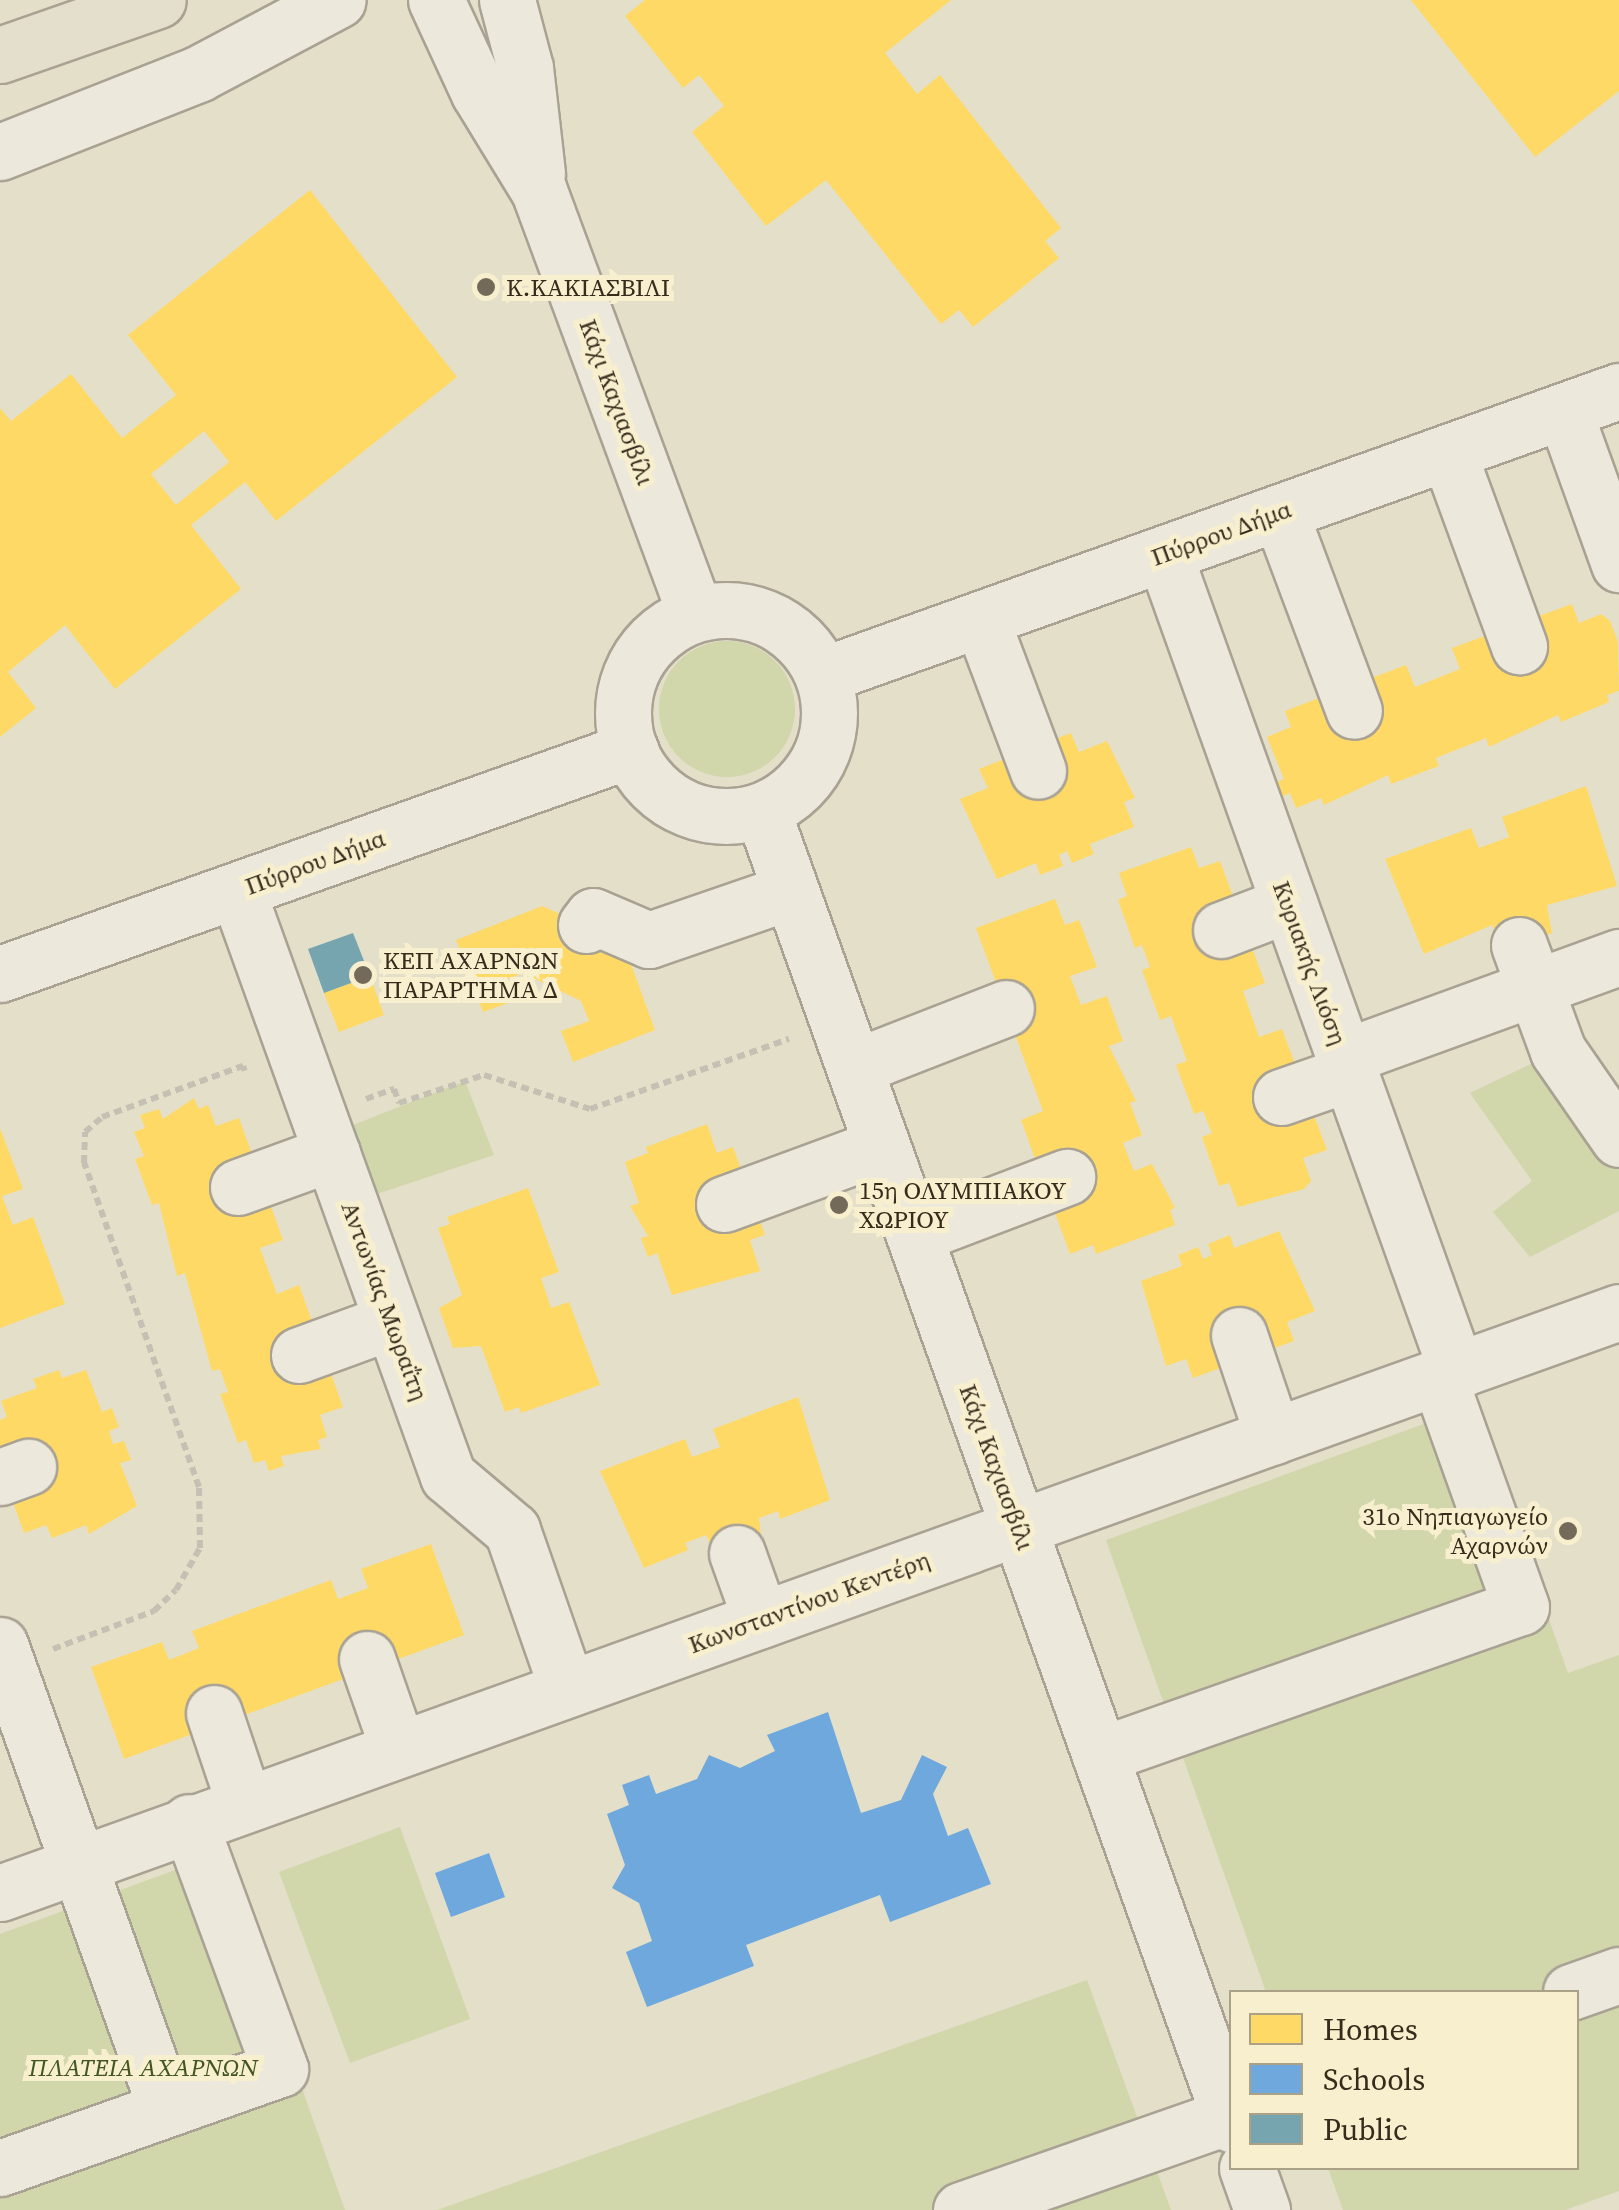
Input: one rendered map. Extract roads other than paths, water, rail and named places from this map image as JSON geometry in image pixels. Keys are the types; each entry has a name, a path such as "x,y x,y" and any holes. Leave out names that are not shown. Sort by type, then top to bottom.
{"main road":[{"path":"0,55 158,0"}],"street":[{"path":"0,152 198,74 338,0"},
{"name":"Κάχι Καχιασβίλι","path":"436,0 479,93 539,191 695,613"},
{"name":"Κάχι Καχιασβίλι","path":"507,0 524,68 539,191"},
{"name":"Πύρρου Δήμα","path":"823,675 1619,391"},
{"path":"1564,411 1619,564"},
{"path":"1448,452 1519,646"},
{"path":"1280,512 1354,711"},
{"name":"Κυριακής Λιόση","path":"1100,1755 1521,1607 1347,1065 1164,554"},
{"path":"734,609 772,619 802,642 823,675 831,716 821,756 798,788 762,810 731,817 670,800 646,778 630,750 622,717 641,652 665,628 695,613 734,609"},
{"path":"980,619 1038,771"},
{"name":"Πύρρου Δήμα","path":"0,974 630,750"},
{"name":"Κάχι Καχιασβίλι","path":"762,810 1229,2115"},
{"name":"Αντωνίας Μωραΐτη","path":"238,890 325,1135 412,1329 448,1476 512,1530 567,1688"},
{"path":"586,925 593,916 649,940 791,891"},
{"path":"1221,930 1289,904"},
{"path":"1281,1097 1526,967 1619,957"},
{"path":"1526,967 1558,1051 1619,1139"},
{"path":"846,1044 1006,1008"},
{"path":"238,1187 325,1135"},
{"path":"724,1204 882,1146"},
{"path":"914,1235 1067,1177"},
{"name":"Κωνσταντίνου Κεντέρη","path":"0,1894 244,1802 1619,1312"},
{"path":"299,1355 412,1329"},
{"path":"1239,1335 1273,1436"},
{"path":"737,1554 761,1620"},
{"path":"4,1655 166,2108"},
{"path":"367,1659 398,1748"},
{"path":"214,1713 244,1802"},
{"path":"0,2168 280,2068 189,1822"},
{"path":"1577,1990 1619,1975"},
{"path":"962,2210 1229,2118"},
{"path":"1248,2170 1262,2210"}],"place":[{"name":"Κ.ΚΑΚΙΑΣΒΙΛΙ","path":"486,287"},
{"name":"ΚΕΠ ΑΧΑΡΝΩΝ ΠΑΡΑΡΤΗΜΑ Δ","path":"363,975"},
{"name":"15η ΟΛΥΜΠΙΑΚΟΥ ΧΩΡΙΟΥ","path":"839,1205"},
{"name":"31ο Νηπιαγωγείο Αχαρνών","path":"1568,1531"}],"park label":[{"name":"ΠΛΑΤΕΙΑ ΑΧΑΡΝΩΝ","path":"143,2067"}]}
